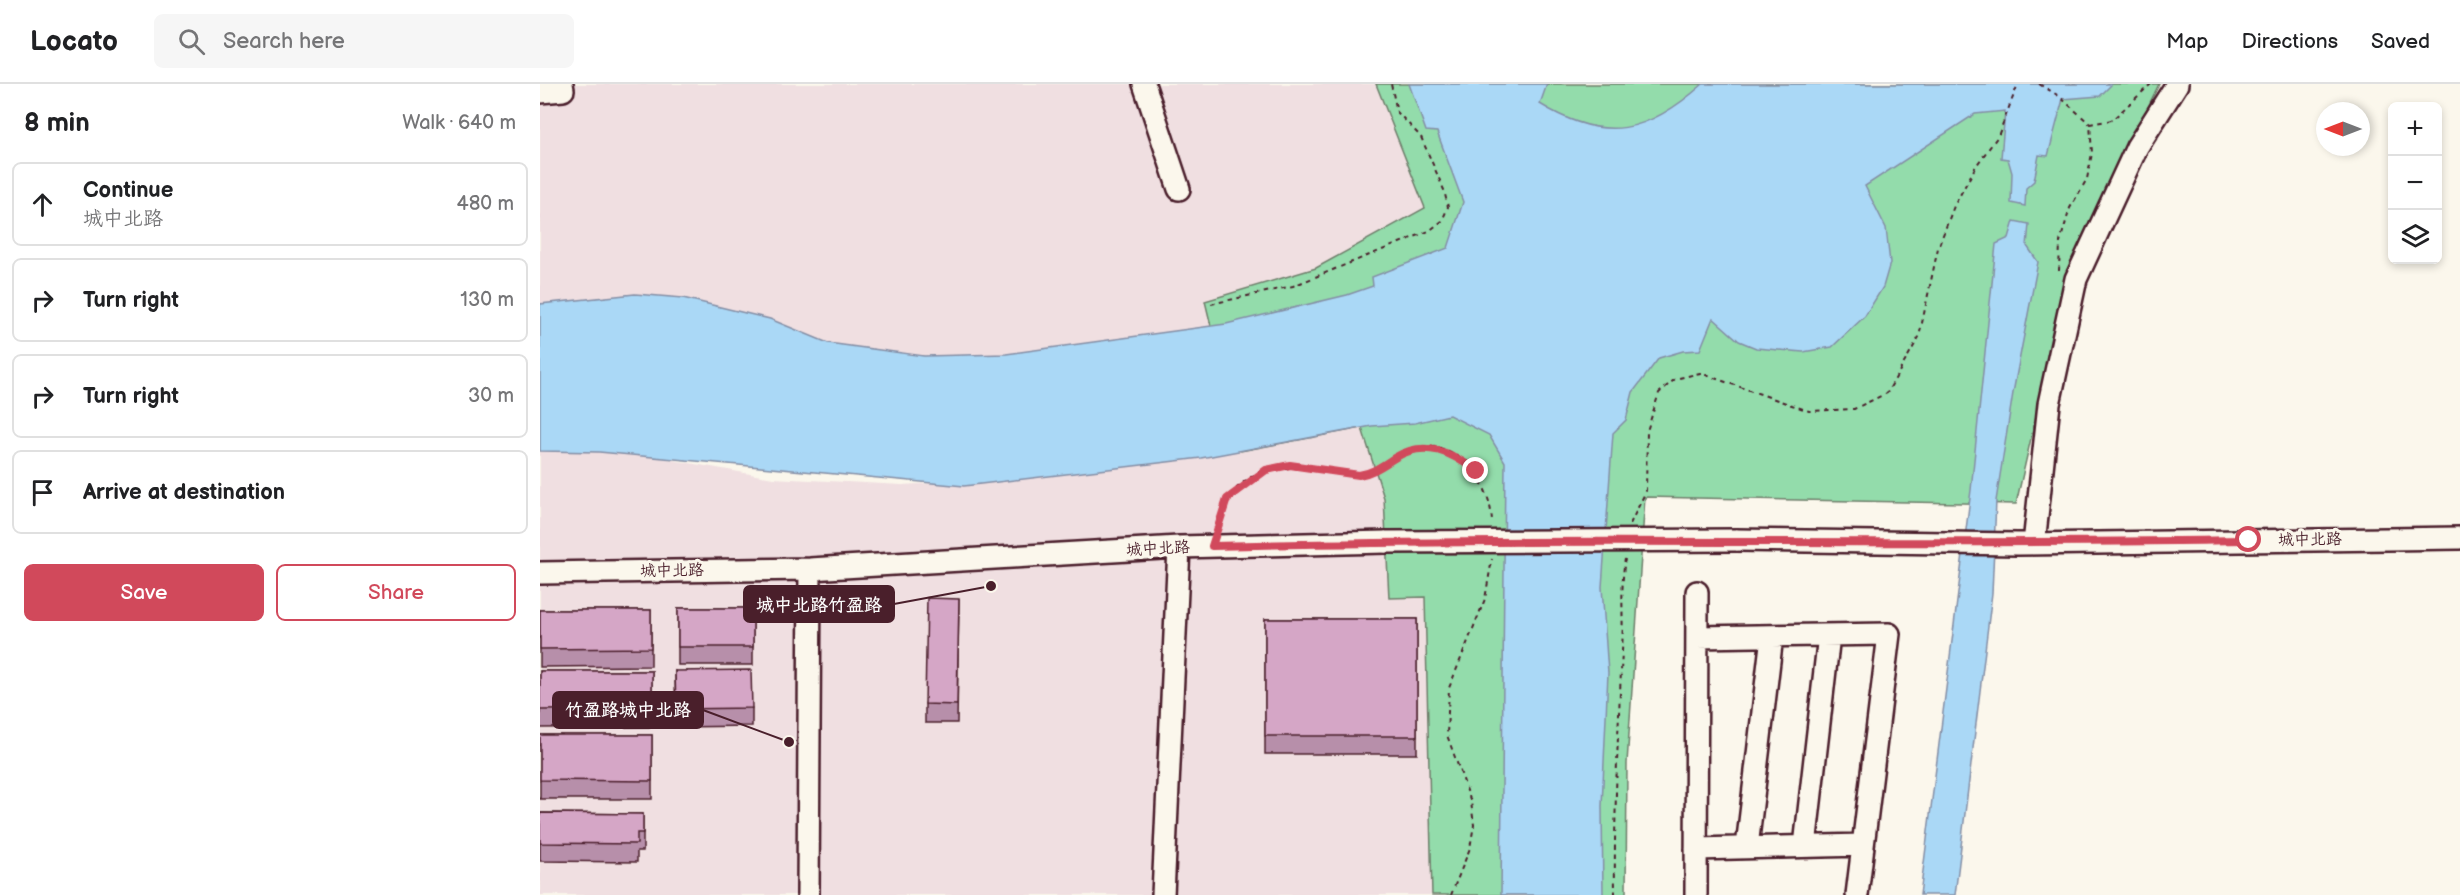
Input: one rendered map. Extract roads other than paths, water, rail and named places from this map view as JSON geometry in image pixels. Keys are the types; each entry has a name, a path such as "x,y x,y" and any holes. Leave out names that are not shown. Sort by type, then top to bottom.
{"street":[{"path":"540,92 563,90 562,84"},
{"path":"1144,84 1179,189"},
{"path":"2026,544 2049,404 2076,279 2137,147 2177,84"},
{"name":"城中北路","path":"540,573 810,569 1179,547 1386,542 1736,540 2026,544 2460,538"},
{"path":"1163,895 1179,547"},
{"path":"808,895 810,569"},
{"path":"1696,895 1697,592"},
{"path":"1697,637 1889,634 1857,895"},
{"path":"1805,846 1829,635"},
{"path":"1747,847 1772,636"},
{"path":"1696,849 1863,845"}],"water":[{"path":"1409,84 1547,84 1540,104 1563,117 1585,125 1606,128 1625,127 1644,122 1683,101 1703,84 2112,84 2100,96 2063,99 2048,156 2039,155 2034,181 2026,188 2025,206 2011,203 2012,173 2008,159 2001,158 2005,111 1975,114 1865,186 1886,228 1890,263 1883,287 1865,316 1832,347 1803,352 1756,348 1739,341 1713,318 1700,350 1683,351 1659,358 1633,392 1626,420 1613,433 1602,587 1608,673 1602,806 1603,895 1501,895 1505,462 1489,435 1449,415 1415,423 1372,426 1201,458 964,486 599,452 540,451 540,304 635,294 683,298 770,319 828,343 924,356 1006,354 1226,324 1347,295 1373,286 1372,277 1448,248 1463,202 1437,132 1426,131"},
{"path":"2014,221 2029,224 2027,246 2038,262 2013,393 1996,501 1992,593 1955,895 1920,895 1971,490 1996,244 2009,238"}],"place":[{"name":"城中北路竹盈路","path":"991,586"},
{"name":"竹盈路城中北路","path":"789,742"}]}
